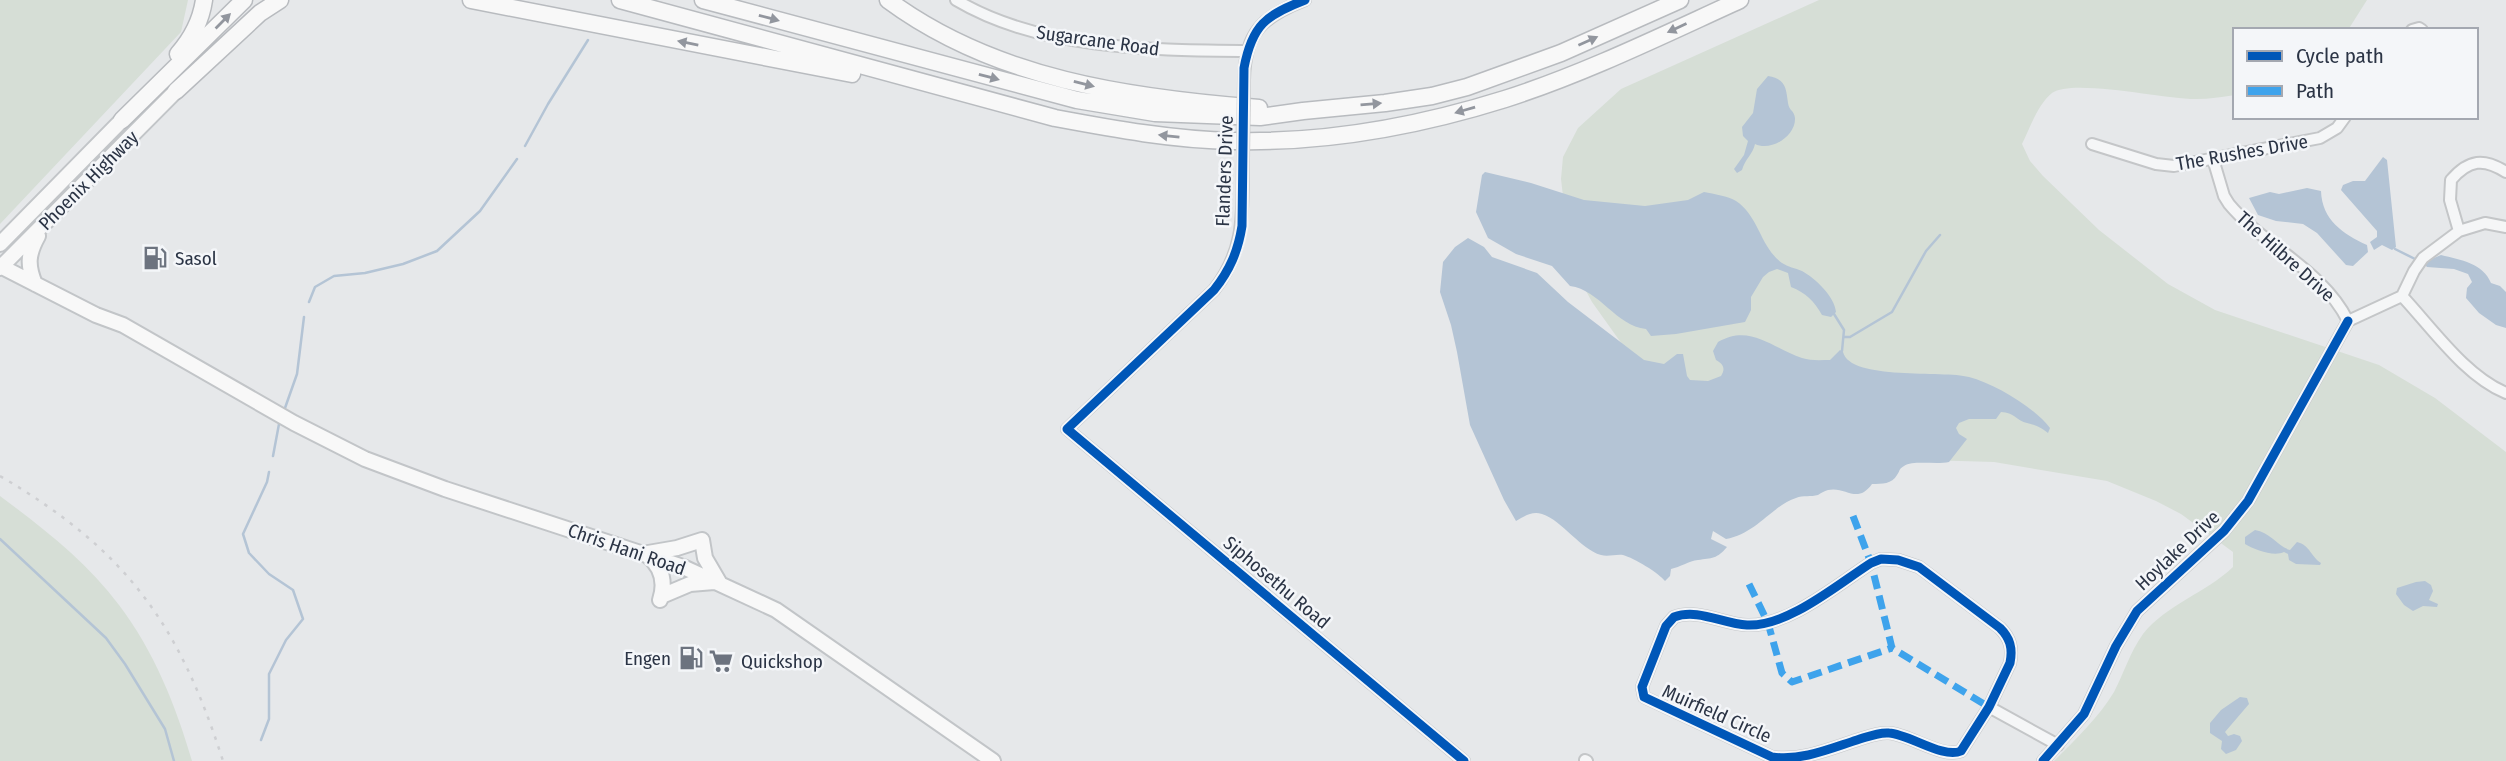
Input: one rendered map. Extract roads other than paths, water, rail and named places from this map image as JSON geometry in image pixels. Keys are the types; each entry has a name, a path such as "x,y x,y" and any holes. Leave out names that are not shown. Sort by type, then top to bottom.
{"highway":[{"path":"122,120 189,41 200,20 204,0"},
{"path":"122,120 244,0"},
{"path":"176,91 265,0"},
{"path":"176,91 260,13 280,0"},
{"path":"471,0 948,90"},
{"path":"620,0 1055,118 1120,130 1237,141 1343,134 1450,114 1506,98 1635,48 1740,0"},
{"path":"703,0 1077,100 1155,113 1201,117 1260,117 1432,96 1467,87 1561,53 1680,0"},
{"path":"888,0 951,40 971,49 1067,80 1153,98 1303,111"}],"main road":[{"name":"Phoenix Highway","path":"0,267 176,91"},
{"name":"Phoenix Highway","path":"0,244 122,120"},
{"path":"35,284 29,271 29,256 43,225"},
{"name":"Chris Hani Road","path":"0,267 96,315 123,325 220,379 233,389 365,459 445,489 643,553 719,582 796,623 993,761"},
{"path":"702,540 705,558 719,582 690,584 662,598 661,571 653,560 643,553 667,551 702,540"}],"street":[{"name":"Sugarcane Road","path":"956,0 995,19 1035,32 1096,43 1153,49 1247,51"},
{"name":"Flanders Drive","path":"1067,429 1214,289 1225,275 1239,245 1242,226 1244,80 1247,51 1251,39 1267,18 1305,0"},
{"name":"The Rushes Drive","path":"2092,144 2166,166 2320,138 2337,128 2344,119"},
{"name":"The Hilbre Drive","path":"2213,159 2229,204 2322,286 2342,308 2348,321 2402,296"},
{"path":"2459,231 2450,200 2451,180 2466,166 2478,162 2494,164 2506,172"},
{"path":"2506,227 2476,224 2459,231 2420,262 2402,296 2472,372 2492,387 2506,393"},
{"name":"Hoylake Drive","path":"2043,761 2084,714 2116,646 2137,611 2224,531 2248,501 2348,321"},
{"name":"Siphosethu Road","path":"1067,429 1464,761"},
{"name":"Muirfield Circle","path":"1889,559 1910,562 2005,633 2011,646 2010,663 1989,707 1961,751 1943,756 1889,733 1875,734 1800,758 1772,757 1648,701 1642,693 1642,687 1666,626 1674,617 1690,613 1743,625 1768,623 1791,614 1871,563 1889,559"},
{"path":"1989,707 2058,745"}],"water":[{"path":"1768,76 1778,79 1784,85 1795,118 1794,125 1787,136 1775,144 1755,144 1742,170 1737,173 1734,169 1744,155 1748,141 1743,136 1742,127 1753,113 1757,89"},
{"path":"2383,157 2387,160 2396,247 2392,250 2382,245 2374,250 2370,242 2377,237 2377,231 2341,190 2343,185 2353,181 2365,181"},
{"path":"1485,172 1584,200 1645,206 1688,200 1704,192 1729,198 1744,207 1775,256 1784,264 1807,274 1824,288 1836,312 1831,317 1822,315 1809,298 1791,287 1788,273 1777,269 1763,277 1751,297 1751,310 1745,322 1651,336 1646,329 1626,322 1590,294 1570,286 1552,266 1516,254 1488,238 1476,212 1482,175"},
{"path":"2307,188 2321,191 2325,210 2335,225 2367,245 2368,252 2353,266 2346,265 2317,233 2303,224 2276,221 2258,215 2249,198 2270,192 2279,194"},
{"path":"1468,238 1484,247 1492,257 1537,273 1568,302 1644,360 1664,364 1677,354 1683,354 1690,380 1708,381 1721,376 1723,366 1716,360 1713,351 1718,342 1741,335 1751,336 1805,359 1830,360 1840,350 1849,361 1879,371 1969,377 2013,397 2050,428 2048,433 2005,412 2001,412 1996,419 1969,419 1959,423 1956,428 1959,434 1967,439 1949,462 1908,464 1901,468 1890,482 1872,484 1861,493 1834,489 1818,495 1796,498 1737,536 1726,539 1713,531 1711,539 1727,547 1714,557 1671,569 1670,576 1665,581 1640,562 1628,557 1604,556 1593,552 1542,514 1532,514 1516,521 1470,425 1451,325 1440,292 1443,262 1455,247"},
{"path":"2441,255 2477,267 2491,283 2506,292 2506,328 2496,325 2479,313 2466,298 2467,288 2472,282 2468,274 2425,265 2429,260"},
{"path":"2255,530 2265,533 2290,550 2297,542 2301,544 2308,548 2320,565 2296,564 2289,560 2288,554 2284,552 2270,553 2245,544 2245,537"},
{"path":"2425,581 2431,585 2433,591 2429,600 2438,604 2437,607 2423,606 2413,611 2404,605 2396,594 2397,588"},
{"path":"2240,697 2247,698 2249,704 2225,732 2228,736 2240,736 2242,741 2236,750 2226,754 2221,749 2222,741 2210,733 2210,723 2221,710"}],"waterway":[{"path":"525,146 588,40"},
{"path":"309,302 315,287 334,276 365,273 403,264 437,251 480,211 517,159"},
{"path":"1844,337 1850,337 1892,312 1926,251 1940,235"},
{"path":"2395,249 2417,260"},
{"path":"1834,314 1844,330 1842,351"},
{"path":"285,408 297,374 304,317"},
{"path":"273,456 279,424"},
{"path":"261,740 269,719 269,674 286,640 303,619 293,590 269,574 249,553 243,534 269,472"},
{"path":"0,539 106,638 165,729 174,761"}],"railway":[{"path":"0,476 82,532 114,562 142,594 187,669 223,761"}],"place":[{"name":"Sasol","path":"155,258"},
{"name":"Engen","path":"691,658"},
{"name":"Quickshop","path":"721,661"}]}
